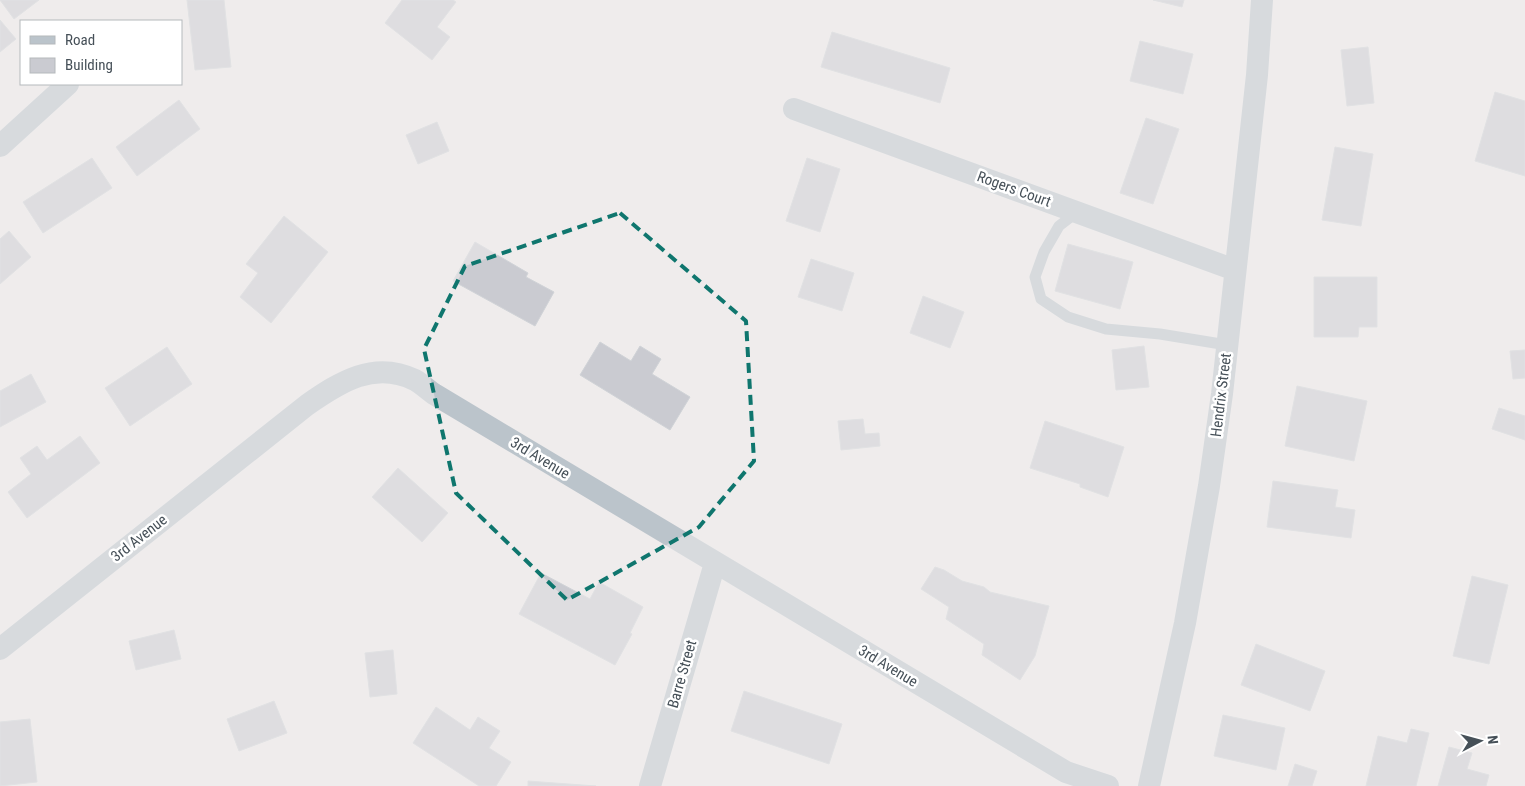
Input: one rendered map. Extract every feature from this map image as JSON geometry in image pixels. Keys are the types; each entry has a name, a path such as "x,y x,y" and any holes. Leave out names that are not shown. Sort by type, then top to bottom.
{"street":[{"name":"Hendrix Street","path":"1149,786 1187,614 1210,477 1227,345 1257,75 1262,0"},
{"path":"0,146 67,85"},
{"name":"Rogers Court","path":"794,109 1235,270"},
{"name":"3rd Avenue","path":"0,648 306,405 346,380 371,372 394,373 416,381 434,394 1066,772 1108,786"},
{"name":"Barre Street","path":"650,786 715,563"}],"lane":[{"path":"1077,212 1059,226 1044,252 1035,277 1041,300 1068,317 1106,329 1160,334 1227,345"}],"highlighted area":[{"path":"620,213 746,321 754,461 699,527 567,600 456,493 424,349 465,266"}],"building":[{"path":"0,0 39,0 14,19"},
{"path":"187,0 224,0 231,67 195,70"},
{"path":"402,0 453,0 456,2 437,27 450,37 432,60 385,23"},
{"path":"1153,0 1184,0 1182,7"},
{"path":"0,20 16,39 0,52"},
{"path":"832,32 950,68 940,103 821,67"},
{"path":"1140,41 1193,54 1183,94 1130,81"},
{"path":"1368,47 1374,103 1347,106 1341,50"},
{"path":"1495,92 1525,101 1525,176 1475,161"},
{"path":"179,100 200,129 137,176 116,147"},
{"path":"1146,118 1179,129 1153,204 1120,193"},
{"path":"437,122 449,151 418,164 406,135"},
{"path":"1335,147 1373,154 1361,226 1322,220"},
{"path":"92,158 112,188 43,233 23,202"},
{"path":"807,158 840,169 820,232 786,221"},
{"path":"284,216 328,252 271,323 240,297 258,273 246,264"},
{"path":"9,231 31,257 0,284 0,239"},
{"path":"475,242 528,273 526,277 554,292 535,326 453,281"},
{"path":"1068,244 1133,262 1120,309 1055,291"},
{"path":"811,259 854,273 842,311 798,297"},
{"path":"1314,277 1377,277 1377,327 1359,327 1358,337 1314,337"},
{"path":"923,296 964,312 950,348 910,333"},
{"path":"600,342 631,361 640,346 661,359 652,374 690,397 670,430 580,375"},
{"path":"1144,346 1149,387 1116,390 1112,350"},
{"path":"167,347 192,384 130,426 105,388"},
{"path":"1525,350 1525,378 1513,379 1510,351"},
{"path":"31,374 46,402 0,427 0,391"},
{"path":"1297,386 1367,401 1354,461 1285,446"},
{"path":"1499,408 1525,416 1525,440 1492,429"},
{"path":"863,419 865,434 879,433 880,446 841,450 838,421"},
{"path":"1045,421 1124,447 1108,497 1080,487 1080,484 1030,468"},
{"path":"80,436 100,463 27,518 8,492 31,474 20,458 37,446 47,460"},
{"path":"398,468 448,513 422,542 372,497"},
{"path":"1273,481 1338,490 1335,507 1355,510 1351,538 1267,527"},
{"path":"935,567 962,581 984,587 990,592 1049,606 1035,656 1020,680 982,655 984,644 946,619 949,607 921,589"},
{"path":"541,573 590,599 599,582 643,607 630,633 632,634 615,665 519,614"},
{"path":"1472,576 1508,585 1489,664 1453,656"},
{"path":"174,630 181,659 136,670 129,641"},
{"path":"1256,644 1325,671 1310,711 1241,685"},
{"path":"393,650 397,694 370,697 365,653"},
{"path":"744,691 842,724 829,764 731,731"},
{"path":"274,701 287,733 239,751 227,719"},
{"path":"436,707 470,730 478,717 500,731 489,748 511,762 496,786 479,786 413,743"},
{"path":"1223,715 1285,728 1276,770 1214,756"},
{"path":"30,719 37,782 0,786 0,722"},
{"path":"1411,729 1429,733 1416,786 1366,786 1378,736 1407,743"},
{"path":"1449,747 1472,753 1467,769 1489,775 1486,786 1438,786"},
{"path":"1295,764 1317,771 1312,786 1288,786"},
{"path":"528,781 596,786 528,786"}]}
